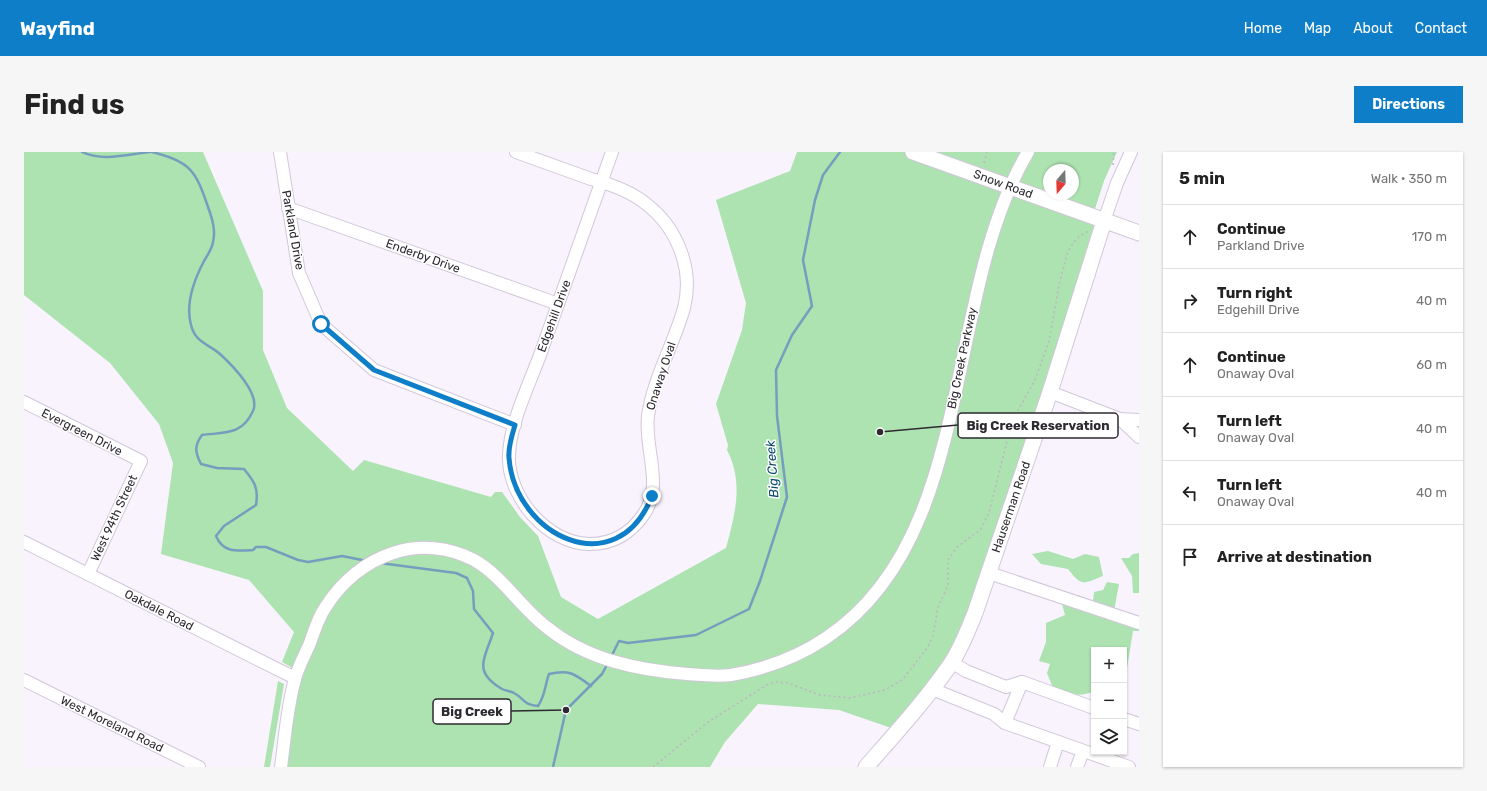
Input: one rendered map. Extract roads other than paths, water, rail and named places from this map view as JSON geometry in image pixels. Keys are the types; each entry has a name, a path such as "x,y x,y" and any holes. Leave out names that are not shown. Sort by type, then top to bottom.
{"main road":[{"name":"Snow Road","path":"913,152 1139,233"},
{"name":"Hauserman Road","path":"866,767 932,690 951,662 964,639 989,573 1050,392 1104,221"}],"street":[{"name":"Parkland Drive","path":"280,152 299,273 321,324 374,370 515,425"},
{"name":"Onaway Oval","path":"514,482 530,511 545,526 562,538 574,542 585,544 606,543 617,539 638,521 644,513 652,496 654,477 647,436 648,417 653,395 685,305 687,280 686,269 679,246 672,232 654,210 633,195 516,152"},
{"name":"Edgehill Drive","path":"514,482 509,456 515,425 612,152"},
{"name":"Big Creek Parkway","path":"280,767 295,678 324,608 341,587 358,570 380,558 398,552 424,548 457,553 476,561 495,575 533,616 552,632 590,652 629,666 661,672 728,676 783,661 827,638 859,612 883,583 918,523 941,456 982,265 1009,186 1028,152"},
{"path":"1104,221 1117,183 1131,152"},
{"name":"Enderby Drive","path":"288,208 558,304"},
{"path":"1050,392 1120,419 1139,420"},
{"name":"Evergreen Drive","path":"24,402 141,461"},
{"path":"1120,419 1139,438"},
{"name":"West 94th Street","path":"88,574 141,461"},
{"name":"Oakdale Road","path":"24,542 295,678"},
{"path":"989,573 1139,623"},
{"path":"951,662 966,671 1006,687 1022,682 1091,707"},
{"name":"West Moreland Road","path":"24,680 199,767"},
{"path":"1005,723 1022,682"},
{"path":"932,690 994,714 1005,723 1129,767"},
{"path":"1127,720 1139,724"},
{"path":"1050,767 1058,742"},
{"path":"1077,767 1083,751"}],"waterway":[{"path":"82,152 90,155 107,157 150,152"},
{"path":"152,152 165,155 183,164 190,169 200,184 212,220 214,238 212,247 200,268 194,284 190,300 189,317 193,331 199,339 220,354 238,372 253,396 253,411 249,419 244,424 232,431 202,435 196,449 201,464 217,468 244,469 251,477 256,489 256,505 224,526 216,536 219,542 222,546 231,550 253,550 256,547 266,547 298,560 308,562 342,556 367,561"},
{"name":"Big Creek","path":"611,657 619,641 628,643 696,635 749,609 760,581 787,497 777,416 776,370 792,335 812,306 803,260 815,200 823,175 840,152"},
{"path":"380,563 456,573 467,578 473,591 474,609 493,633 484,658 484,671 487,677 502,689 518,695 529,704 538,706 544,694 549,674 567,672 580,678 591,686"},
{"name":"Big Creek","path":"553,767 566,710 602,674 608,663"}],"place":[{"name":"Big Creek Reservation","path":"880,432"},
{"name":"Big Creek","path":"566,710"}]}
